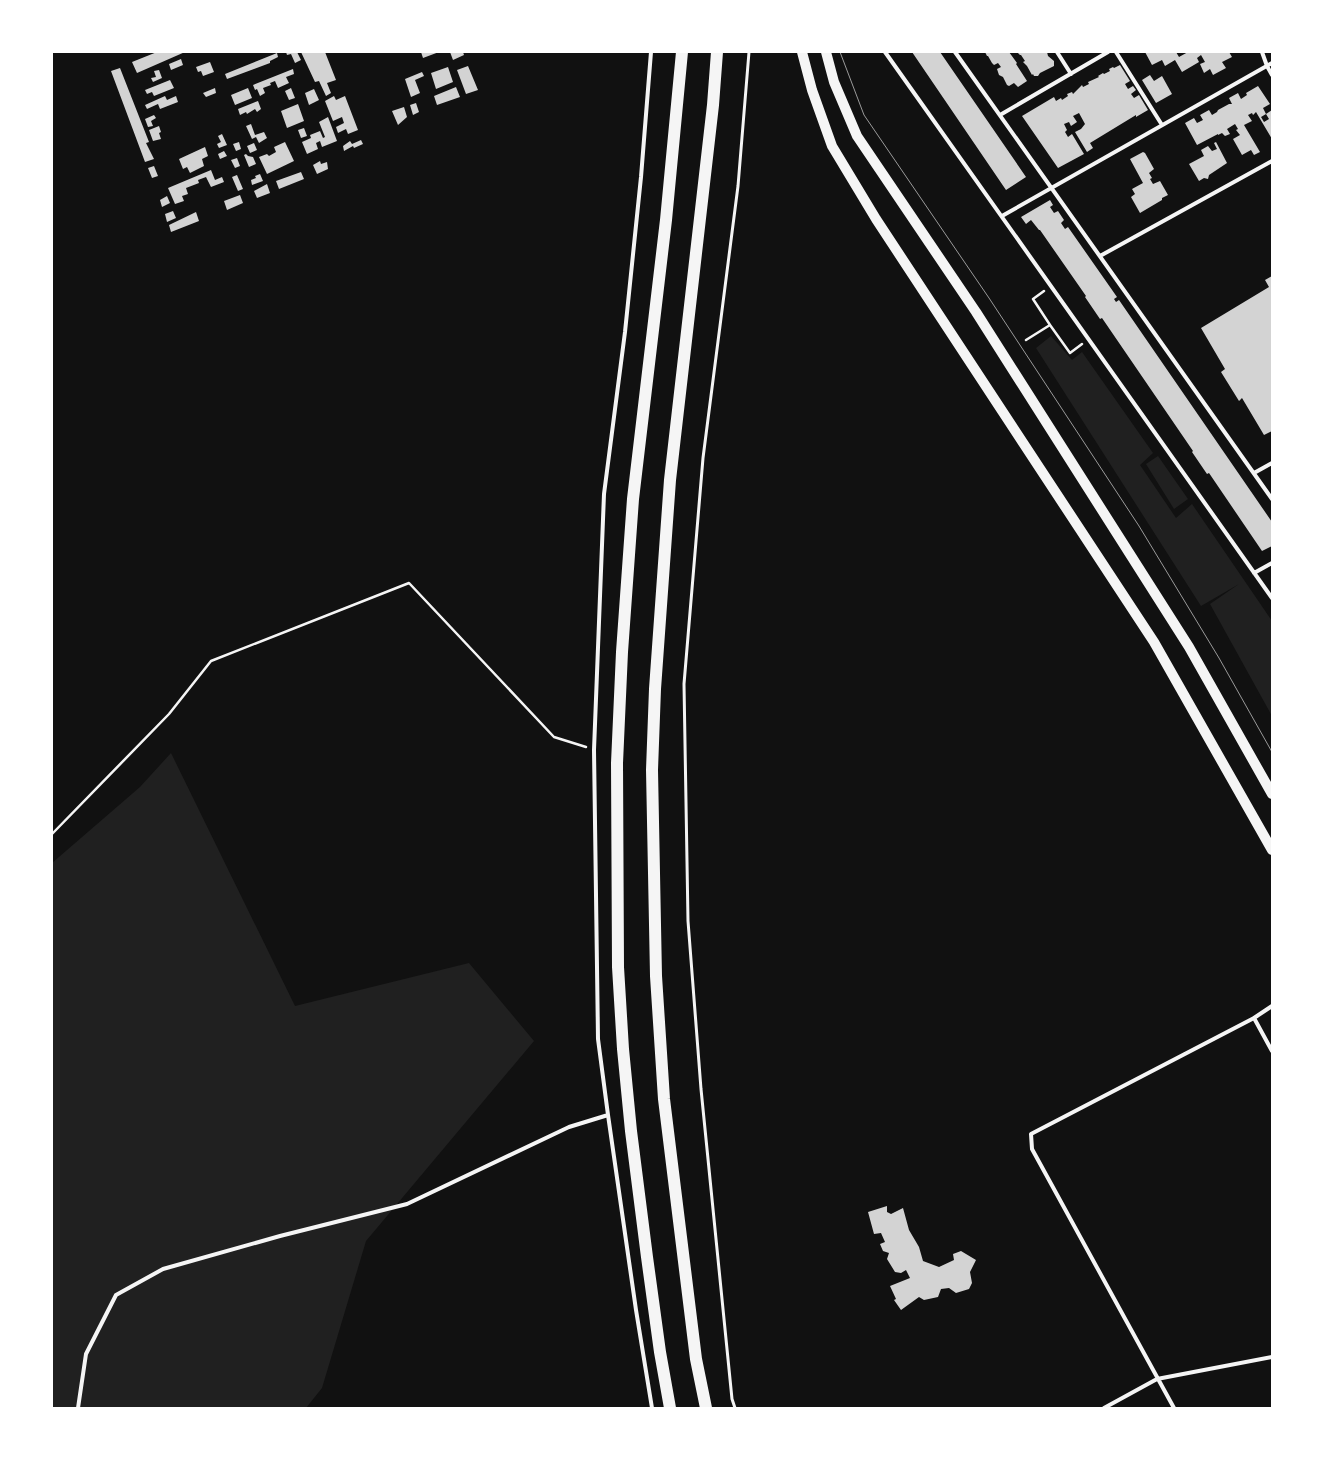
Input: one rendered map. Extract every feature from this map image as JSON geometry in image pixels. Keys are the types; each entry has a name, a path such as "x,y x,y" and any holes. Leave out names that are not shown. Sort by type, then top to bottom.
{"highway":[{"path":"670,1408 660,1352 647,1257 631,1131 623,1049 618,967 617,763 622,652 633,499 666,220 682,52"},
{"path":"706,1408 694,1344 664,1099 656,976 652,770 655,689 670,480 713,104 717,52"}],"main road":[{"path":"802,52 812,90 832,146 876,219 1154,642 1272,850"},
{"path":"826,52 834,82 857,136 980,318 1185,640 1272,794"}],"street":[{"path":"651,52 641,177 626,324 604,494 594,750 598,1039 636,1310 652,1408"},
{"path":"885,52 1272,598"},
{"path":"955,52 1272,499"},
{"path":"1058,52 1071,74"},
{"path":"1000,115 1108,52"},
{"path":"1116,52 1162,125"},
{"path":"1262,52 1267,66 1272,74"},
{"path":"1002,216 1272,63"},
{"path":"1100,256 1272,161"},
{"path":"1254,473 1272,463"},
{"path":"1254,572 1272,563"},
{"path":"1174,1408 1032,1149 1031,1134 1254,1018 1272,1006"},
{"path":"1254,1018 1272,1051"},
{"path":"78,1408 86,1354 116,1294 163,1269 280,1236 407,1204 569,1127 608,1116"},
{"path":"1104,1408 1157,1378 1272,1357"}],"lane":[{"path":"735,1408 732,1399 701,1089 688,921 684,684 703,458 738,186 749,52"}],"path":[{"path":"1051,285 1033,299 1050,325 1070,353 1089,340"},
{"path":"1026,340 1050,325"},
{"path":"52,834 170,714 211,660 409,583 554,737 594,750"}],"shaded area":[{"path":"1051,336 1072,360 1082,352 1153,453 1140,465 1176,518 1192,504 1272,621 1272,716 1210,604 1239,584 1201,606 1036,348"},
{"path":"1158,456 1188,499 1174,509 1146,464"},
{"path":"171,753 295,1006 469,963 534,1041 366,1241 322,1388 306,1408 52,1408 52,863 140,787"}],"building":[{"path":"157,52 185,52 137,73 132,62"},
{"path":"286,52 297,52 301,60 295,63 291,54 287,55"},
{"path":"301,52 325,52 336,80 327,83 331,93 326,96 319,81 315,82"},
{"path":"421,52 439,52 423,58"},
{"path":"450,52 463,52 464,55 453,60"},
{"path":"912,52 940,52 1026,177 1006,190"},
{"path":"985,52 1009,52 1027,81 1018,87 1014,83 1009,86 1007,85 1003,77 999,75 997,69 1001,67 998,63 994,65"},
{"path":"1017,52 1047,52 1048,56 1054,61 1054,66 1040,73 1038,76 1034,76 1023,62 1025,61 1021,55"},
{"path":"1145,52 1176,52 1179,57 1188,52 1229,52 1232,57 1222,62 1226,68 1213,75 1210,69 1204,73 1200,64 1205,62 1201,55 1197,58 1199,62 1182,72 1175,60 1165,66 1162,60 1152,65"},
{"path":"277,53 278,57 270,61 270,63 227,79 225,74"},
{"path":"181,59 183,65 171,70 169,64"},
{"path":"210,62 214,72 203,76 201,71 198,72 196,67"},
{"path":"1120,65 1130,81 1125,84 1128,89 1133,86 1136,90 1131,94 1134,98 1139,95 1148,110 1136,117 1136,115 1090,143 1093,148 1087,152 1075,132 1081,129 1085,124 1079,113 1073,116 1077,122 1071,126 1069,122 1064,124 1067,130 1065,132 1068,137 1072,134 1084,154 1058,168 1022,116 1054,97 1056,101 1061,98 1062,100 1068,96 1067,94 1072,92 1073,94 1082,85 1083,87 1089,84 1088,82 1099,77 1098,76 1103,73 1104,74 1110,71 1109,69"},
{"path":"468,66 478,90 466,94 457,70"},
{"path":"448,67 453,82 436,89 431,73"},
{"path":"120,68 149,142 146,143 154,159 145,162 111,71"},
{"path":"293,69 294,74 286,77 289,83 278,88 275,81 270,83 271,85 263,88 265,93 260,96 257,89 255,90 253,85"},
{"path":"159,70 162,78 153,82 151,78 156,77 154,71"},
{"path":"422,72 424,76 415,80 420,93 411,97 405,79"},
{"path":"1150,75 1154,81 1162,76 1172,94 1156,103 1142,80"},
{"path":"170,80 174,88 154,96 152,92 147,94 145,90"},
{"path":"1258,86 1270,104 1263,108 1266,114 1272,110 1272,139 1256,112 1253,115 1252,113 1248,115 1252,121 1244,125 1260,152 1254,155 1251,150 1242,155 1233,139 1240,135 1236,130 1238,129 1235,124 1227,129 1230,134 1225,136 1222,133 1218,134 1197,145 1185,123 1194,118 1197,123 1203,120 1200,115 1209,110 1212,115 1218,110 1232,104 1229,98 1238,93 1241,99 1247,95 1246,93","holes":["1266,114 1269,119 1264,122 1261,117"]},
{"path":"456,87 460,97 437,105 434,96"},
{"path":"215,88 216,93 206,97 203,93"},
{"path":"248,88 252,98 235,105 231,95"},
{"path":"291,88 295,98 289,100 285,91"},
{"path":"314,89 319,100 309,105 305,93"},
{"path":"165,96 167,100 176,96 178,102 160,109 158,104 147,109 145,105"},
{"path":"334,96 336,100 345,96 358,130 348,134 346,129 338,133 336,127 344,123 342,117 333,121 325,101"},
{"path":"258,101 261,109 257,112 255,109 247,114 246,112 240,115 238,109"},
{"path":"416,103 419,112 413,115 410,105"},
{"path":"298,104 304,121 287,128 281,111"},
{"path":"404,107 407,117 398,125 392,111"},
{"path":"154,115 156,118 151,121 153,126 148,127 145,119"},
{"path":"328,117 337,141 322,147 320,141 316,143 318,149 307,154 302,142 311,138 310,135 320,131 323,138 325,137 319,122"},
{"path":"251,124 255,135 264,132 267,138 259,143 256,137 252,139 246,126"},
{"path":"159,126 161,139 153,141 149,130"},
{"path":"304,128 307,136 301,138 298,130"},
{"path":"222,134 227,145 219,148 217,144 221,142 218,136"},
{"path":"361,140 363,144 354,148 353,146 344,151 343,146 350,141 352,144"},
{"path":"239,142 241,149 236,151 233,144"},
{"path":"285,142 294,161 267,174 259,157 267,154 269,156 276,152 274,147"},
{"path":"1216,142 1227,163 1209,175 1208,179 1204,178 1199,181 1189,164 1204,156 1201,150 1208,146 1212,151 1217,149 1214,143"},
{"path":"254,143 257,150 250,153 247,146"},
{"path":"205,147 208,156 202,159 204,166 190,173 187,167 183,169 179,159"},
{"path":"224,151 227,156 220,159 218,154"},
{"path":"1143,152 1154,169 1149,173 1152,178 1150,179 1153,184 1160,181 1168,195 1140,213 1131,197 1135,194 1132,189 1143,183 1130,159"},
{"path":"246,154 253,157 256,164 249,167 244,155"},
{"path":"237,158 240,166 235,168 231,160"},
{"path":"320,161 321,164 327,162 328,169 317,174 313,165"},
{"path":"154,166 158,176 152,178 148,168"},
{"path":"211,170 215,180 222,177 224,182 211,187 206,177 198,180 199,183 186,188 188,194 182,196 184,201 175,204 168,188"},
{"path":"301,172 304,179 279,189 276,181"},
{"path":"260,174 263,181 252,185 251,180"},
{"path":"237,175 243,189 238,191 232,177"},
{"path":"267,184 270,193 257,198 254,191"},
{"path":"240,195 243,203 227,210 224,201"},
{"path":"167,196 170,203 162,207 160,200"},
{"path":"1050,200 1053,205 1050,207 1054,213 1058,211 1064,220 1061,223 1065,229 1068,227 1117,297 1114,299 1116,302 1119,300 1272,522 1272,546 1262,551 1209,473 1207,474 1192,452 1193,451 1102,318 1100,319 1085,297 1086,296 1040,230 1031,220 1026,224 1021,217"},
{"path":"173,211 176,218 167,222 165,214"},
{"path":"196,212 199,221 171,232 169,225"},
{"path":"1272,276 1272,431 1264,435 1242,398 1239,401 1221,372 1225,369 1201,328 1269,287 1265,280"},
{"path":"887,1206 887,1212 891,1214 903,1208 909,1230 919,1247 923,1261 939,1267 954,1260 953,1254 961,1251 976,1260 970,1272 972,1283 969,1289 956,1293 949,1288 941,1289 938,1297 924,1300 919,1297 901,1310 894,1300 896,1299 890,1286 910,1278 906,1270 901,1273 895,1272 887,1259 889,1253 883,1251 880,1244 885,1242 881,1233 874,1234 868,1212"}],"tram line":[{"path":"840,52 864,115 989,298 1139,526 1219,658 1272,752"}]}
